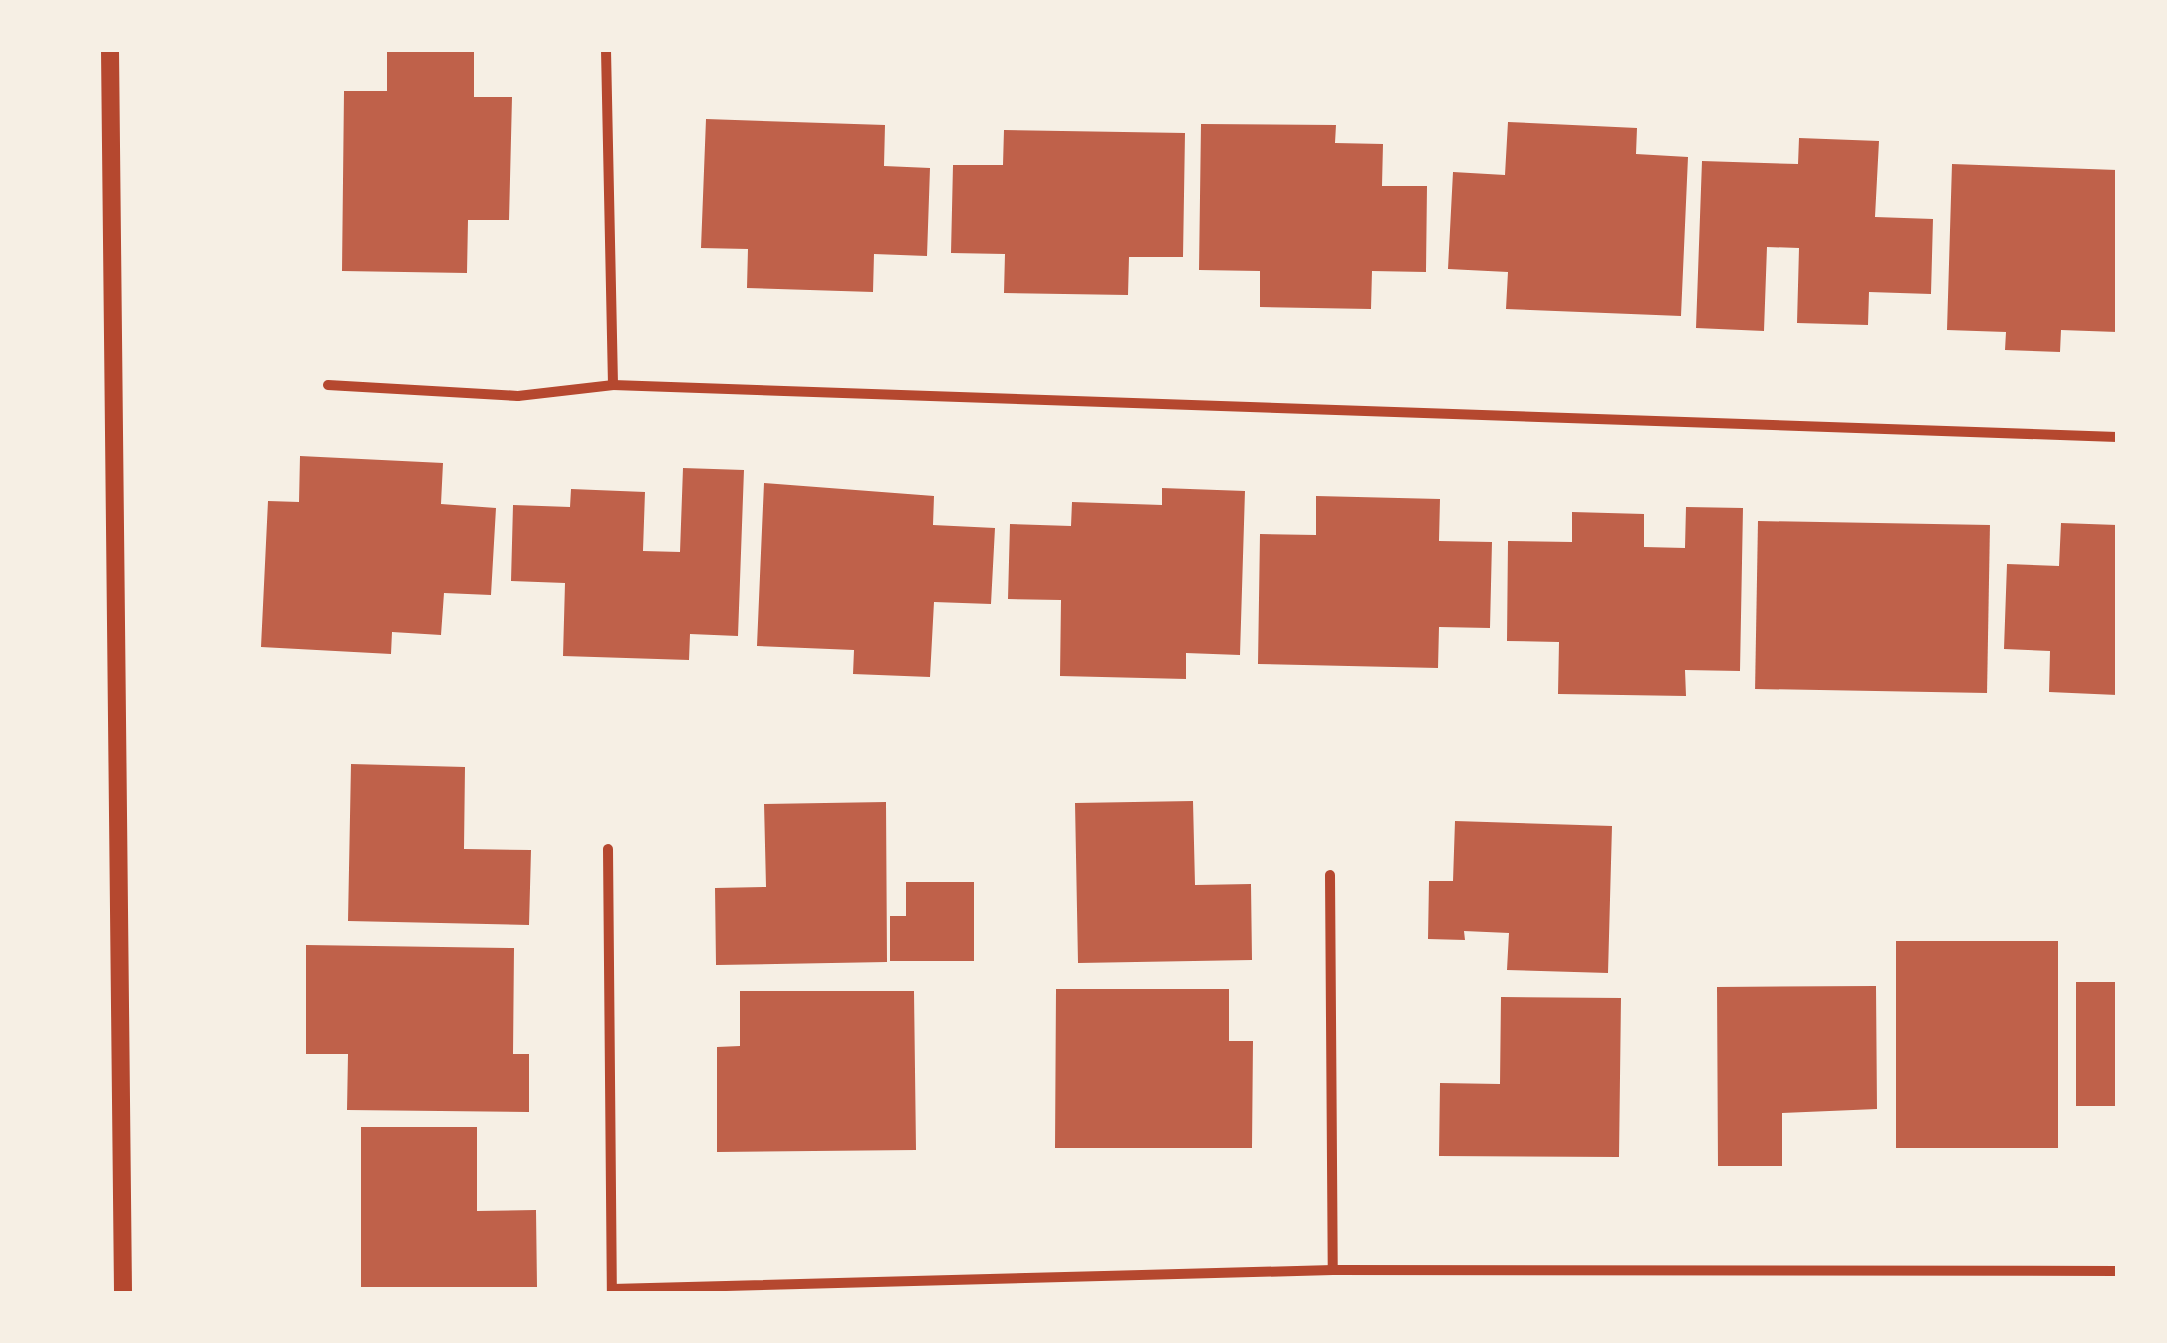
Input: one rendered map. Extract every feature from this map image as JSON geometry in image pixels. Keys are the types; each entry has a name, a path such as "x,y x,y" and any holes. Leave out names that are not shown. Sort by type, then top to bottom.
{"street":[{"path":"110,50 123,1293"},
{"path":"606,50 612,386"},
{"path":"328,384 518,396 612,386 2117,436"},
{"path":"608,850 612,1291 1334,1270 2117,1272"},
{"path":"1330,875 1334,1270"}],"building":[{"path":"387,50 474,50 474,97 512,97 509,220 468,220 467,273 342,271 344,91 387,91"},
{"path":"706,119 885,125 884,166 930,168 927,256 874,254 873,292 747,288 748,249 701,248"},
{"path":"1508,122 1637,128 1636,154 1688,157 1681,316 1506,309 1508,272 1448,269 1453,172 1505,175"},
{"path":"1201,124 1336,125 1335,143 1383,144 1382,186 1427,186 1426,272 1372,271 1371,309 1260,307 1260,271 1199,270"},
{"path":"1004,130 1185,133 1183,257 1129,257 1128,295 1004,293 1005,254 951,253 953,165 1003,165"},
{"path":"1799,138 1879,141 1875,217 1933,219 1931,294 1869,292 1868,325 1797,323 1799,248 1767,247 1764,331 1696,328 1702,161 1798,164"},
{"path":"1952,164 2117,170 2117,332 2061,330 2060,352 2005,350 2006,332 1947,330"},
{"path":"300,456 443,463 441,504 496,508 491,595 444,593 441,635 392,632 391,654 261,647 268,501 299,502"},
{"path":"683,468 744,470 738,636 690,634 689,660 563,656 565,583 511,581 513,505 570,507 571,489 645,492 643,551 680,552"},
{"path":"764,483 934,496 933,525 995,528 991,604 934,602 930,677 853,674 854,650 757,646"},
{"path":"1162,488 1245,491 1240,655 1186,653 1186,679 1060,676 1061,600 1008,599 1010,524 1071,526 1072,502 1162,505"},
{"path":"1316,496 1440,499 1439,541 1492,542 1490,628 1439,627 1438,668 1258,664 1260,534 1316,535"},
{"path":"1686,507 1743,508 1740,671 1685,670 1686,696 1558,694 1559,642 1507,641 1508,541 1572,542 1572,512 1644,514 1644,547 1685,548"},
{"path":"1758,521 1990,525 1987,693 1755,689"},
{"path":"2061,523 2117,525 2117,695 2049,692 2050,651 2004,649 2007,564 2059,566"},
{"path":"351,764 465,767 464,849 531,850 529,925 348,921"},
{"path":"1193,801 1195,885 1251,884 1252,960 1078,963 1075,803"},
{"path":"886,802 887,962 716,965 715,888 766,887 764,804"},
{"path":"1455,821 1612,826 1608,973 1507,970 1509,933 1464,931 1465,940 1428,939 1429,881 1453,881"},
{"path":"906,882 974,882 974,961 890,961 890,916 906,916"},
{"path":"1896,941 2058,941 2058,1148 1896,1148"},
{"path":"306,945 514,948 513,1054 529,1054 529,1112 347,1110 348,1054 306,1054"},
{"path":"2076,982 2117,982 2117,1106 2076,1106"},
{"path":"1876,986 1877,1109 1782,1113 1782,1166 1718,1166 1717,987"},
{"path":"1056,989 1229,989 1229,1041 1253,1041 1252,1148 1055,1148"},
{"path":"740,991 914,991 916,1150 717,1152 717,1047 740,1046"},
{"path":"1501,997 1621,998 1619,1157 1439,1156 1440,1083 1500,1084"},
{"path":"361,1127 477,1127 477,1211 536,1210 537,1287 361,1287"}]}
